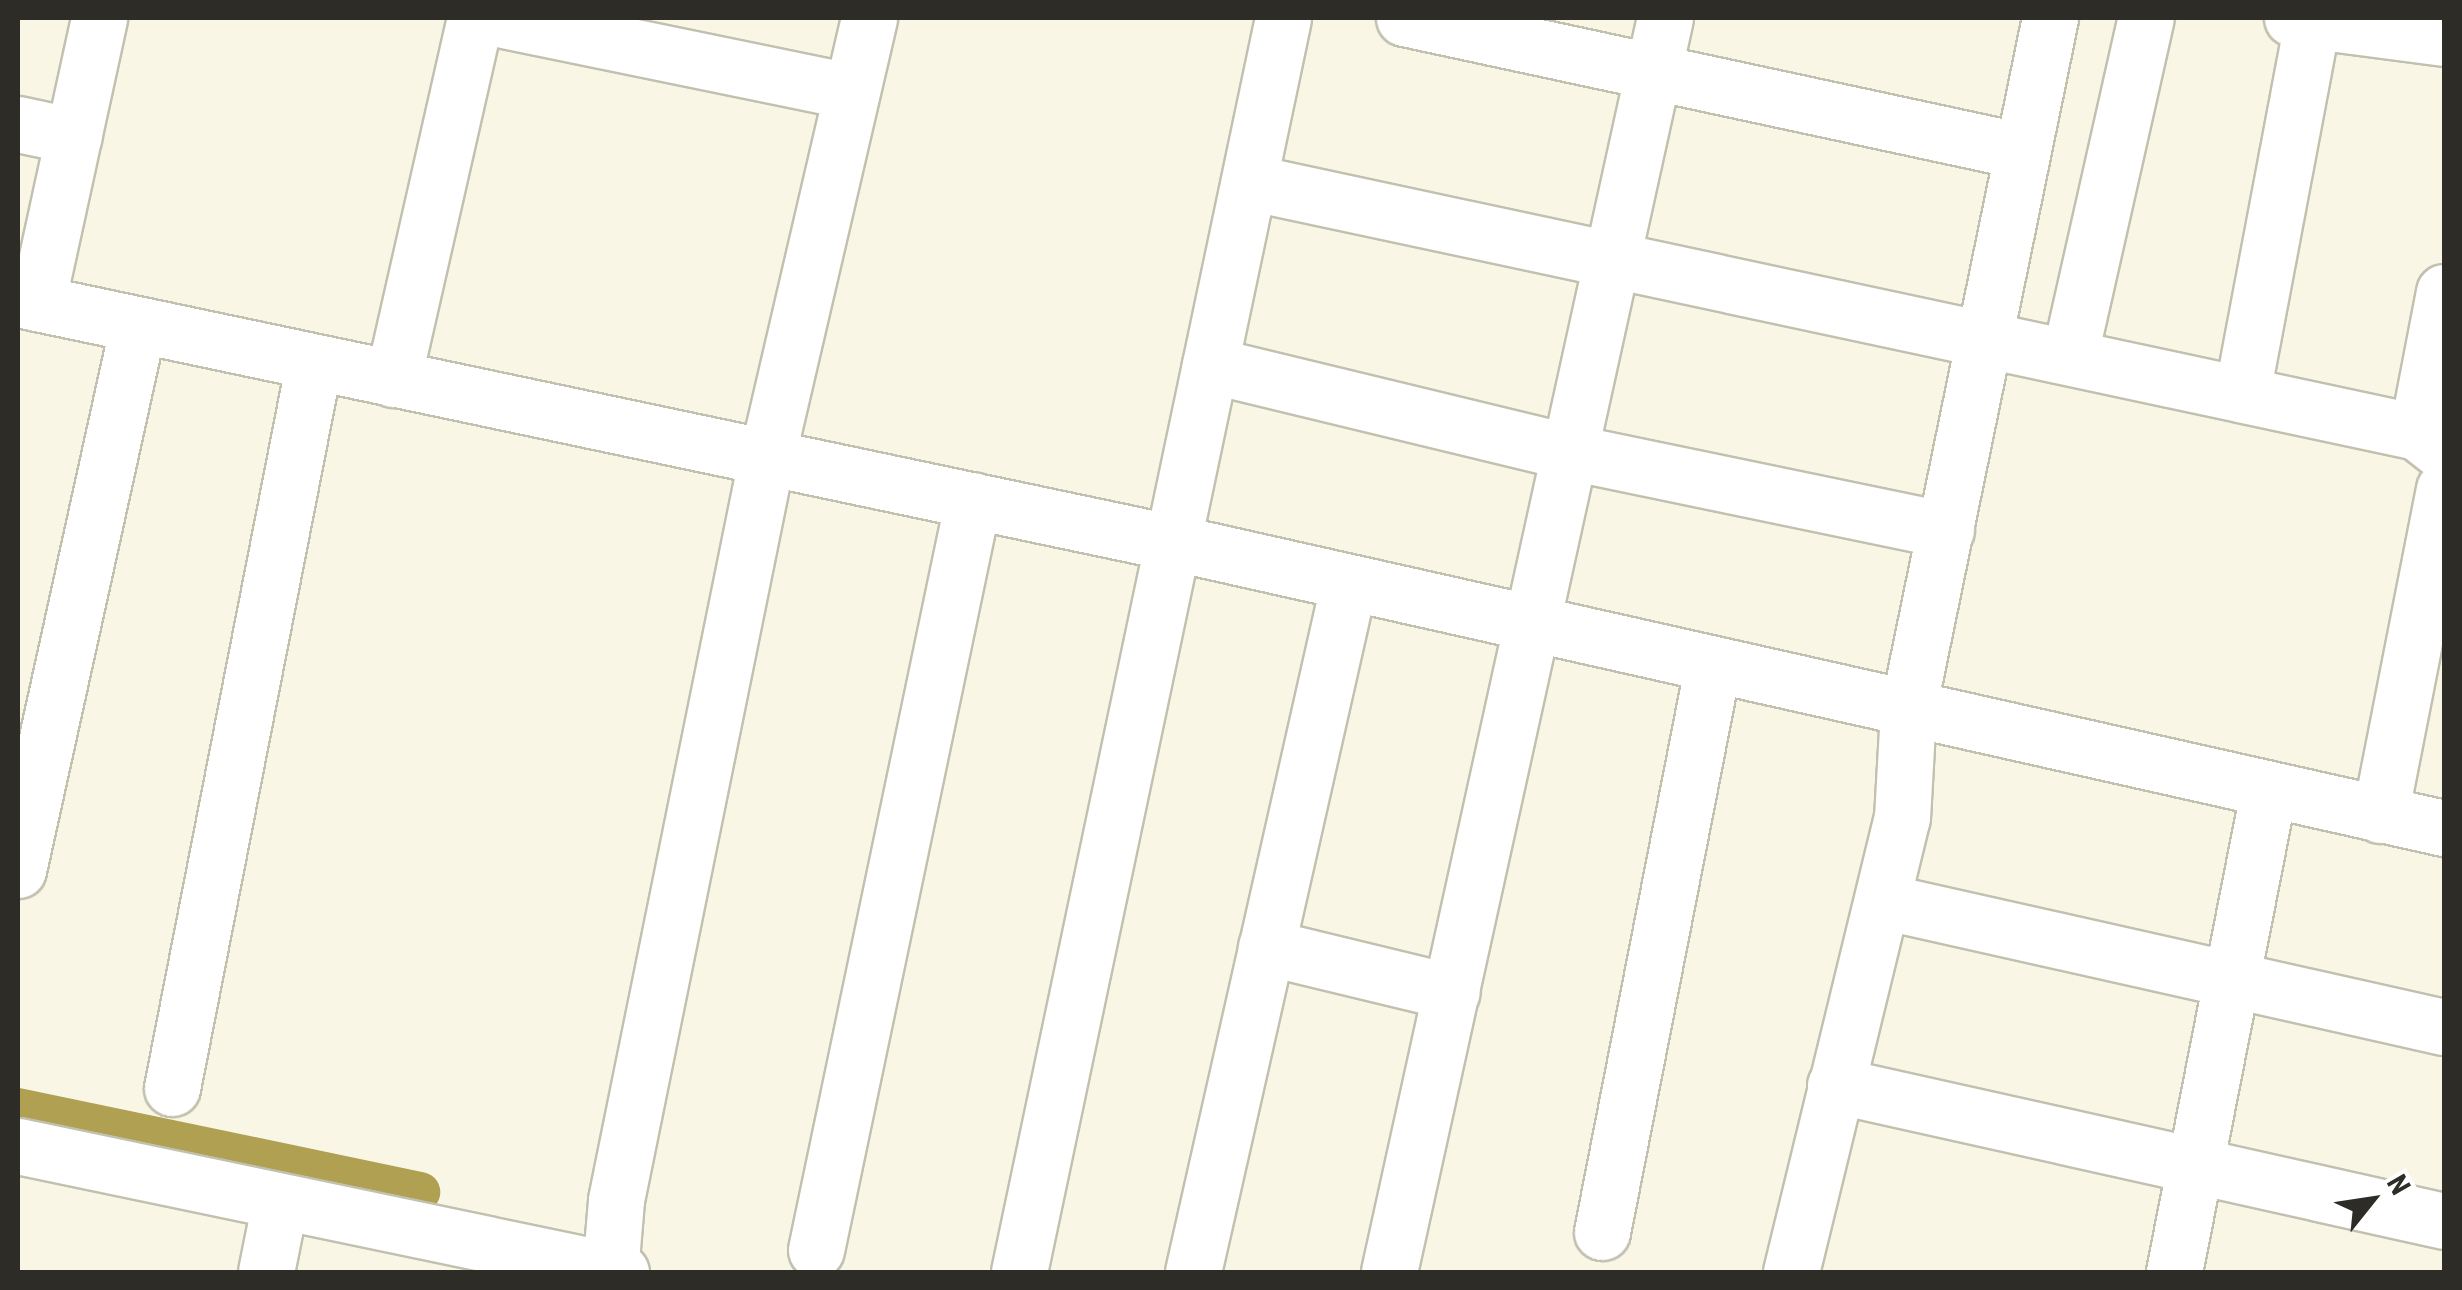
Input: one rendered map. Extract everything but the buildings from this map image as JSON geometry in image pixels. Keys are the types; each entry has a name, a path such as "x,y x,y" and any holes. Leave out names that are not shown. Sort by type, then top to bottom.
{"street":[{"path":"100,18 74,136 28,301 1349,582 2444,828"},
{"path":"393,378 475,18"},
{"path":"494,18 849,91"},
{"path":"18,1146 614,1272 616,1200 766,457 869,18"},
{"path":"1019,1272 1283,18"},
{"path":"1404,18 1658,43 2022,152"},
{"path":"1792,1272 1902,818 1908,709 2050,18"},
{"path":"2070,354 2146,18"},
{"path":"2242,393 2302,20 2444,38"},
{"path":"1389,1272 1536,624 1658,43"},
{"path":"18,124 74,136"},
{"path":"1249,182 1984,335 2242,393 2431,442 2444,292"},
{"path":"18,870 138,325"},
{"path":"172,1088 314,362"},
{"path":"1210,365 1570,452 1946,530"},
{"path":"2380,815 2444,489"},
{"path":"816,1250 973,500"},
{"path":"1192,1272 1349,582"},
{"path":"1602,1232 1713,664"},
{"path":"2174,1272 2269,790"},
{"path":"1882,901 2444,1027"},
{"path":"1266,948 1452,992"},
{"path":"1835,1084 2444,1221"},
{"path":"266,1272 280,1202"}],"waterway":[{"path":"18,1108 420,1192"}]}
